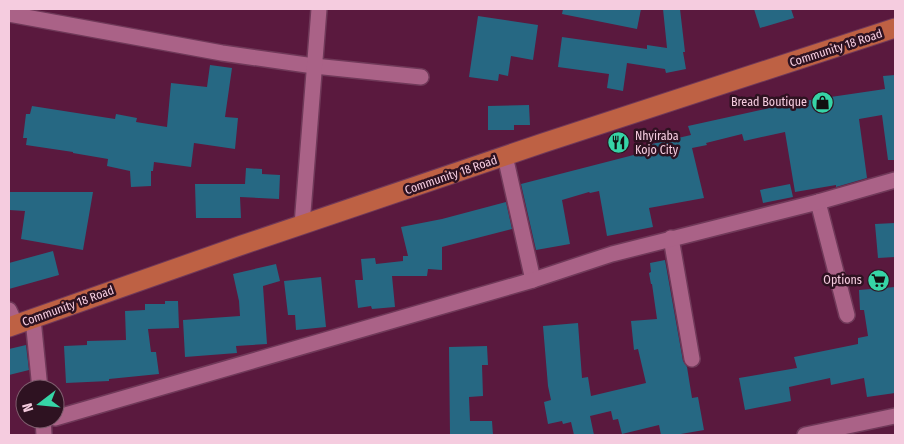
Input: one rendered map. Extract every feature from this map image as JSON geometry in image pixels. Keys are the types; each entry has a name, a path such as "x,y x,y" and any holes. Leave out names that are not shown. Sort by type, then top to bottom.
{"main road":[{"name":"Community 18 Road","path":"11,321 34,319 189,263 505,156 895,28"}],"street":[{"path":"10,9 9,14 222,53 314,66 421,77"},
{"path":"302,225 319,9"},
{"path":"505,156 532,280"},
{"path":"65,418 532,280 612,254 818,202 895,180"},
{"path":"818,202 847,315"},
{"path":"671,238 692,360"},
{"path":"34,319 39,379"},
{"path":"804,435 895,416"}],"building":[{"path":"563,9 641,9 637,29 562,14"},
{"path":"663,9 680,9 686,69 666,73 665,69 627,63 623,91 607,88 609,74 558,67 562,37 647,49 647,45 667,48"},
{"path":"754,9 791,9 794,18 760,28"},
{"path":"478,16 538,25 533,60 511,56 508,76 499,74 498,81 469,77"},
{"path":"210,65 232,68 225,117 238,118 235,149 194,143 191,167 154,162 153,171 151,171 151,186 131,187 130,171 107,166 108,159 26,145 27,138 23,138 26,114 30,114 32,106 115,119 116,114 137,118 136,122 167,127 171,83 207,87"},
{"path":"895,75 895,160 888,160 882,115 859,119 867,178 836,187 836,185 795,192 785,132 744,141 742,134 692,148 704,198 649,208 653,227 607,236 599,191 589,192 562,200 570,244 536,250 521,184 653,150 652,144 691,135 688,126 783,104 885,89 883,76"},
{"path":"529,105 530,125 514,125 514,130 488,130 488,106"},
{"path":"246,168 262,169 262,174 280,175 279,199 240,197 241,218 196,218 195,184 245,184"},
{"path":"790,184 793,197 763,203 760,190"},
{"path":"9,192 93,192 83,250 21,239 25,211 9,210"},
{"path":"506,202 512,229 442,247 442,270 428,269 427,276 392,276 395,307 372,309 371,306 358,308 355,280 363,280 361,259 375,258 376,264 403,261 403,256 408,256 401,227 442,219"},
{"path":"895,223 895,257 878,258 875,224"},
{"path":"53,251 59,275 9,289 9,263"},
{"path":"665,260 683,361 687,367 692,398 698,397 704,430 675,435 661,435 659,425 622,434 618,419 613,420 611,411 590,416 594,435 574,435 571,422 563,424 562,421 548,424 544,402 551,400 543,326 578,323 582,378 588,377 591,396 646,383 638,349 634,350 631,321 657,319 649,273 651,272 650,263"},
{"path":"276,264 280,281 263,286 267,344 236,346 237,353 185,357 183,320 240,316 233,274"},
{"path":"321,277 326,327 296,330 295,315 288,315 284,281"},
{"path":"895,287 895,393 867,397 864,378 831,385 830,378 789,387 791,401 745,410 739,378 797,368 794,357 858,344 858,338 868,336 864,310 860,310 859,290"},
{"path":"165,301 178,301 179,328 148,329 151,352 156,352 159,374 109,379 109,381 66,383 64,346 87,345 87,341 126,340 125,311 145,310 145,304 165,304"},
{"path":"26,345 29,370 9,375 9,349"},
{"path":"487,346 488,365 482,365 483,396 469,397 470,421 492,421 493,435 450,435 449,347"}],"place":[{"name":"Bread Boutique","path":"823,102"},
{"name":"Nhyiraba Kojo City","path":"619,143"},
{"name":"Options","path":"878,280"}]}
